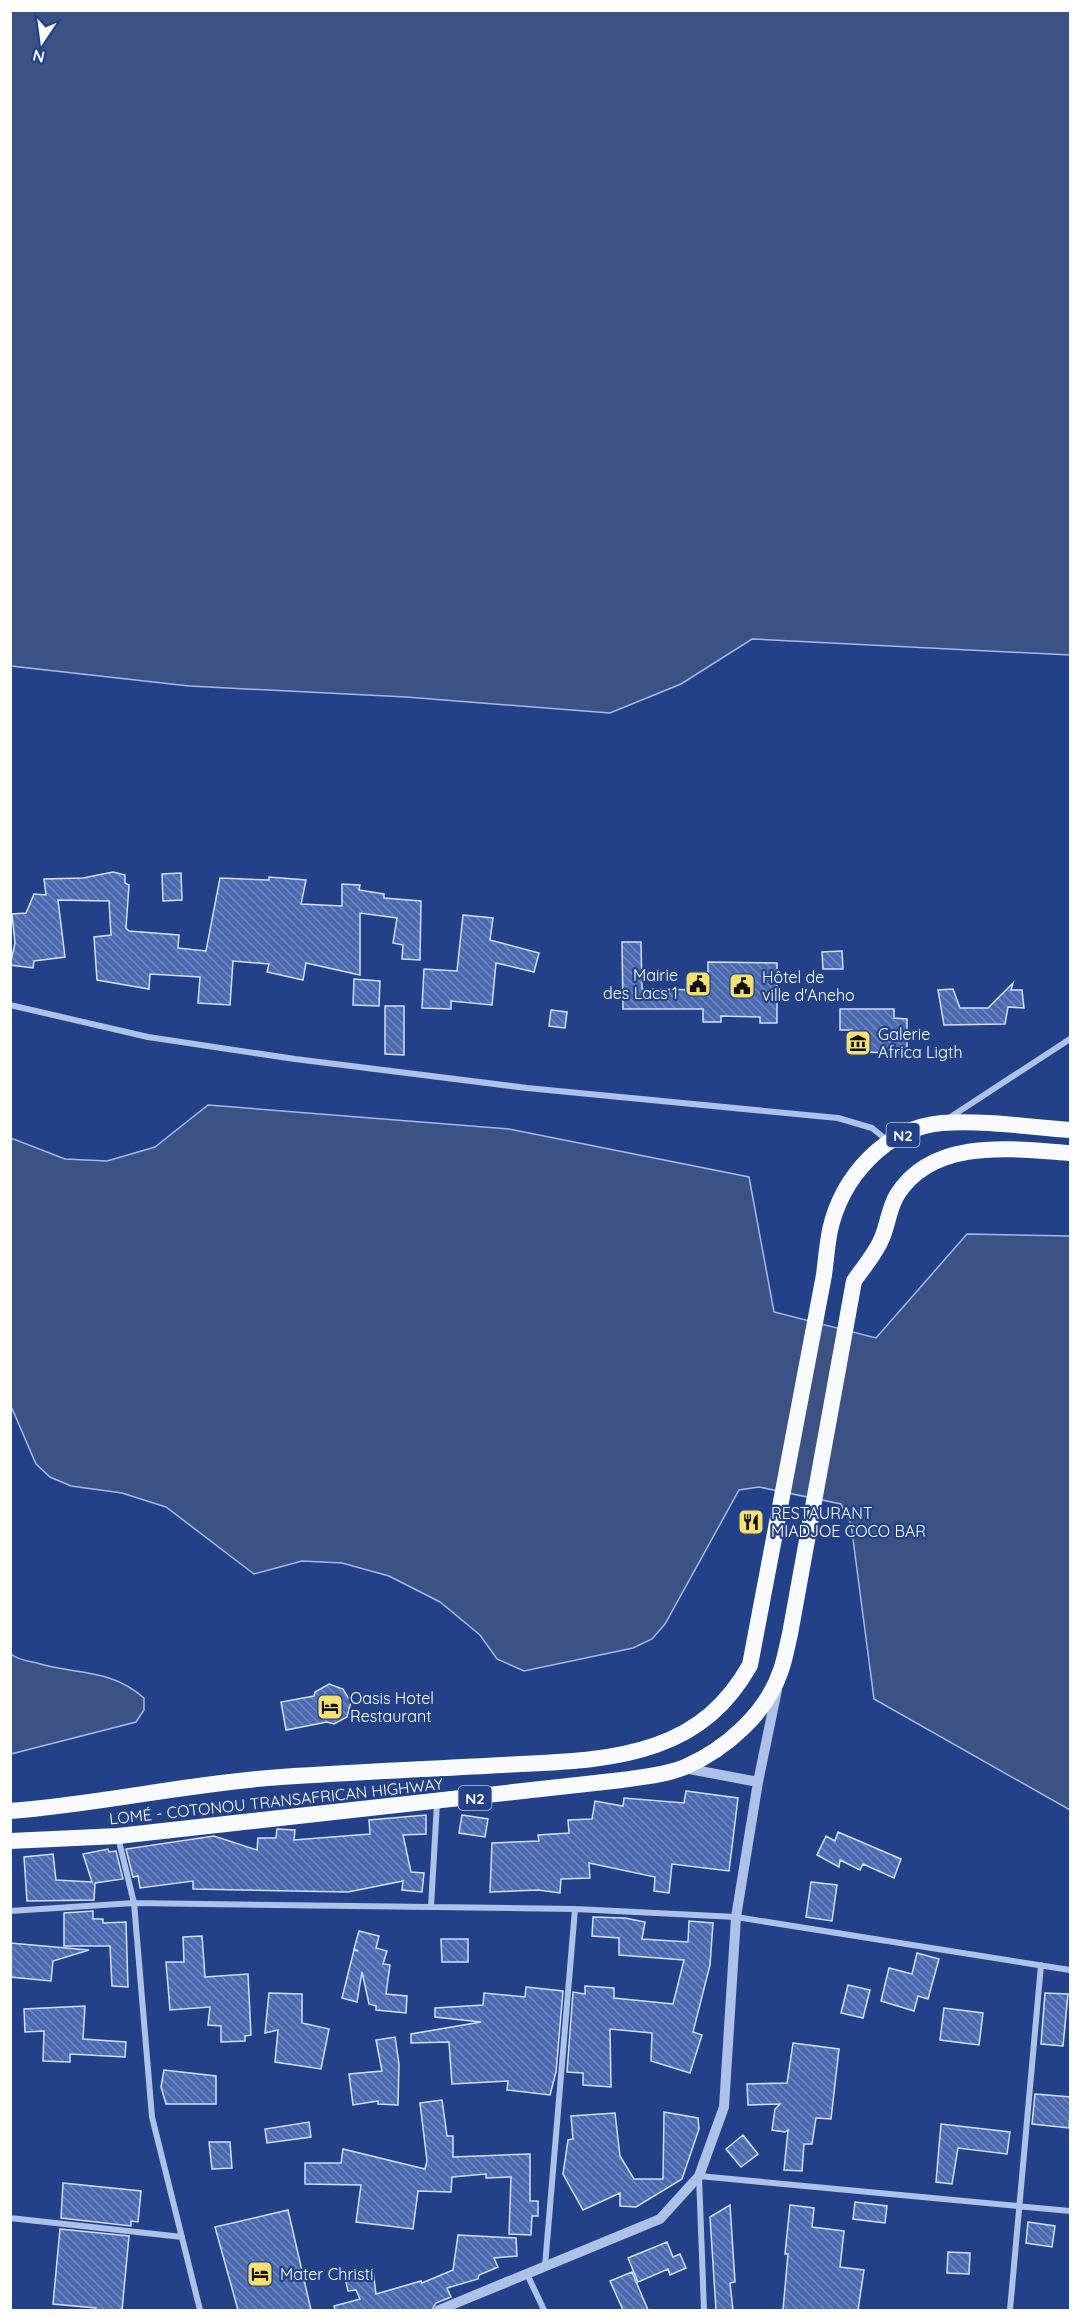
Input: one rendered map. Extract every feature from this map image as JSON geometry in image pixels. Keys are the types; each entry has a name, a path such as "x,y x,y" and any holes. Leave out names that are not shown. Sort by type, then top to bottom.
{"highway":[{"name":"N2","path":"10,1811 67,1806 206,1785 280,1777 570,1761 654,1746 681,1735 712,1715 736,1689 750,1665 824,1275 830,1230 841,1197 853,1176 889,1141 941,1123 1071,1130"},
{"name":"LOMÉ - COTONOU TRANSAFRICAN HIGHWAY","path":"10,1841 118,1836 622,1780 684,1768 739,1733 759,1709 780,1672 855,1281 882,1239 896,1196 909,1180 945,1156 1004,1149 1071,1153"}],"street":[{"path":"10,1005 148,1037 295,1059 527,1088 838,1118 872,1128 889,1141"},
{"path":"941,1123 1071,1039"},
{"path":"704,2310 699,2176 724,2107 736,1917 758,1782 780,1672"},
{"path":"684,1768 758,1782"},
{"path":"431,1907 437,1802"},
{"path":"118,1836 134,1903 152,2117 200,2310"},
{"path":"10,1911 134,1903 574,1909 736,1917 1071,1970"},
{"path":"545,2267 574,1909"},
{"path":"1010,2310 1041,1965"},
{"path":"439,2310 660,2219 699,2176"},
{"path":"699,2176 1071,2211"},
{"path":"10,2218 182,2237"},
{"path":"527,2274 544,2310"}],"water":[{"path":"11,10 1070,11 1070,655 752,639 681,684 610,713 406,697 189,686 11,666"},
{"path":"208,1105 509,1129 749,1177 774,1312 876,1338 967,1234 1070,1236 1070,1810 874,1699 851,1524 841,1504 759,1487 739,1490 665,1624 652,1639 633,1648 524,1671 497,1659 480,1635 440,1602 389,1576 342,1563 302,1561 254,1574 166,1507 122,1493 71,1486 50,1477 36,1464 11,1406 11,1138 65,1159 107,1161 155,1147"},
{"path":"11,1654 23,1660 105,1677 118,1682 144,1698 144,1710 136,1722 11,1754"}],"building":[{"path":"113,872 125,875 125,883 129,885 126,928 129,931 179,935 178,948 206,951 220,878 269,880 269,877 306,880 301,904 342,906 342,884 360,885 359,890 384,894 384,898 421,901 420,960 402,959 403,945 393,943 397,918 360,913 360,975 306,963 303,980 267,972 269,964 233,961 230,1005 198,1003 200,977 150,974 149,989 97,980 94,937 111,935 109,901 58,900 65,957 34,961 33,968 10,965 15,943 12,914 26,913 34,894 46,895 44,879 83,878"},
{"path":"181,873 182,900 163,901 162,874"},
{"path":"463,915 493,918 490,940 539,953 534,972 496,963 492,1005 451,1001 451,1009 422,1008 424,969 457,971"},
{"name":"Hôtel de ville d'Aneho","path":"622,942 641,942 642,989 708,990 708,962 777,963 777,1023 760,1023 760,1017 721,1016 721,1022 703,1022 703,1009 623,1009"},
{"path":"842,951 843,969 823,969 822,952"},
{"path":"354,979 380,981 379,1006 353,1005"},
{"path":"1013,983 1011,990 1022,990 1024,1008 1008,1007 1005,1024 944,1025 938,990 953,989 960,1008 988,1008"},
{"path":"385,1006 404,1006 404,1055 385,1054"},
{"path":"840,1009 894,1009 894,1018 907,1019 907,1053 852,1052 852,1030 840,1030"},
{"path":"551,1010 567,1012 565,1028 549,1026"},
{"path":"329,1684 343,1689 351,1702 347,1717 334,1724 327,1722 286,1730 281,1702 314,1696 315,1692"},
{"path":"686,1791 738,1798 729,1871 672,1864 669,1893 654,1891 655,1877 589,1863 590,1878 561,1879 560,1893 538,1890 490,1892 492,1843 539,1841 538,1835 569,1833 568,1820 592,1819 595,1801 623,1806 624,1798 684,1803"},
{"path":"426,1815 426,1834 403,1835 411,1872 424,1873 422,1892 402,1890 403,1881 348,1892 193,1889 193,1881 140,1888 138,1876 133,1877 126,1849 214,1836 257,1850 258,1838 276,1838 277,1829 295,1830 294,1840 370,1834 369,1820"},
{"path":"462,1815 488,1819 485,1837 459,1833"},
{"path":"838,1832 901,1859 894,1878 863,1864 860,1870 840,1860 839,1867 817,1855 826,1836 835,1841"},
{"path":"108,1849 109,1852 116,1851 123,1879 95,1883 94,1900 27,1901 24,1857 53,1854 56,1880 92,1882 83,1854"},
{"path":"811,1882 837,1885 832,1921 806,1917"},
{"path":"93,1911 93,1919 103,1919 103,1923 126,1922 128,1987 112,1986 110,1946 64,1946 64,1913"},
{"path":"593,1917 625,1918 645,1922 642,1939 688,1942 689,1921 713,1923 710,1965 693,2032 702,2035 690,2073 651,2061 652,2033 610,2029 611,2087 583,2085 583,2073 567,2072 573,1992 585,1994 585,1986 614,1988 614,1998 673,2004 684,1960 619,1955 619,1938 592,1936"},
{"path":"359,1931 379,1936 376,1948 387,1951 383,1964 390,1965 386,1994 407,1996 406,2013 376,2010 376,2006 369,2004 362,1972 357,2002 342,1998 354,1950 358,1951 354,1949"},
{"path":"202,1936 205,1977 248,1974 251,2035 245,2036 245,2041 221,2042 221,2026 208,2025 210,2007 170,2010 166,1962 184,1962 183,1937"},
{"path":"441,1939 468,1939 468,1962 442,1962"},
{"path":"10,1943 89,1950 53,1961 51,1981 10,1977"},
{"path":"917,1953 939,1959 928,1999 918,1996 914,2011 881,2001 889,1968 912,1974"},
{"path":"848,1985 870,1990 863,2018 841,2013"},
{"path":"526,1987 563,1991 556,2072 550,2095 507,2090 508,2081 452,2084 449,2042 411,2043 411,2034 481,2022 435,2017 435,2008 483,2005 484,1993 525,1997"},
{"path":"269,1993 302,1994 302,2023 329,2029 321,2069 275,2062 278,2030 265,2033"},
{"path":"1045,1993 1068,1994 1063,2046 1041,2044"},
{"path":"85,2006 83,2039 126,2042 125,2057 70,2054 70,2062 43,2061 44,2031 25,2032 24,2009"},
{"path":"944,2008 983,2013 979,2045 940,2040"},
{"path":"395,2037 399,2064 398,2105 378,2104 378,2101 353,2105 349,2074 382,2071 376,2040"},
{"path":"793,2043 839,2049 831,2119 816,2118 812,2144 804,2144 802,2171 784,2170 788,2130 785,2132 772,2130 775,2109 780,2104 748,2105 747,2084 787,2083"},
{"path":"164,2070 216,2076 216,2104 166,2104 161,2087"},
{"path":"1035,2094 1071,2097 1069,2128 1032,2124"},
{"path":"442,2100 447,2136 453,2136 453,2157 530,2154 530,2201 538,2201 538,2216 532,2216 531,2235 509,2234 511,2177 486,2178 486,2174 452,2177 451,2192 418,2191 413,2229 356,2222 361,2185 305,2184 305,2163 341,2163 343,2149 425,2169 427,2161 420,2103"},
{"path":"664,2112 698,2118 699,2129 682,2179 636,2207 620,2206 620,2193 583,2210 563,2174 568,2140 573,2139 571,2116 615,2113 620,2156 634,2179 663,2179"},
{"path":"309,2122 311,2137 267,2143 265,2129"},
{"path":"941,2124 1010,2132 1007,2154 958,2148 952,2184 936,2182"},
{"path":"743,2135 758,2154 741,2167 726,2149"},
{"path":"209,2142 230,2142 232,2168 212,2169"},
{"path":"63,2183 141,2191 138,2222 131,2221 131,2226 61,2218"},
{"path":"855,2202 887,2206 885,2223 853,2219"},
{"path":"730,2205 735,2282 730,2283 733,2310 716,2310 710,2217"},
{"path":"790,2205 814,2208 812,2227 844,2231 840,2267 864,2270 858,2310 783,2310"},
{"path":"288,2210 311,2310 238,2310 215,2227"},
{"path":"1028,2222 1055,2226 1052,2247 1026,2243"},
{"path":"60,2229 129,2236 122,2310 96,2310 96,2308 53,2304"},
{"path":"458,2235 516,2238 517,2256 494,2258 498,2267 479,2275 478,2279 447,2288 451,2297 436,2303 432,2310 335,2310 334,2306 360,2299 356,2290 348,2291 344,2273 373,2270 376,2294 421,2281 422,2283 453,2270"},
{"path":"667,2242 673,2257 680,2254 686,2268 670,2275 668,2269 638,2282 628,2258"},
{"path":"948,2252 970,2253 969,2274 947,2273"},
{"path":"632,2272 648,2310 623,2310 610,2281"}],"place":[{"name":"Mairie des Lacs 1","path":"698,984"},
{"name":"Hôtel de ville d'Aneho","path":"742,986"},
{"name":"Galerie Africa Ligth","path":"858,1043"},
{"name":"RESTAURANT MIADJOE COCO BAR","path":"751,1522"},
{"name":"Oasis Hotel Restaurant","path":"330,1707"},
{"name":"Mater Christi","path":"260,2274"}]}
